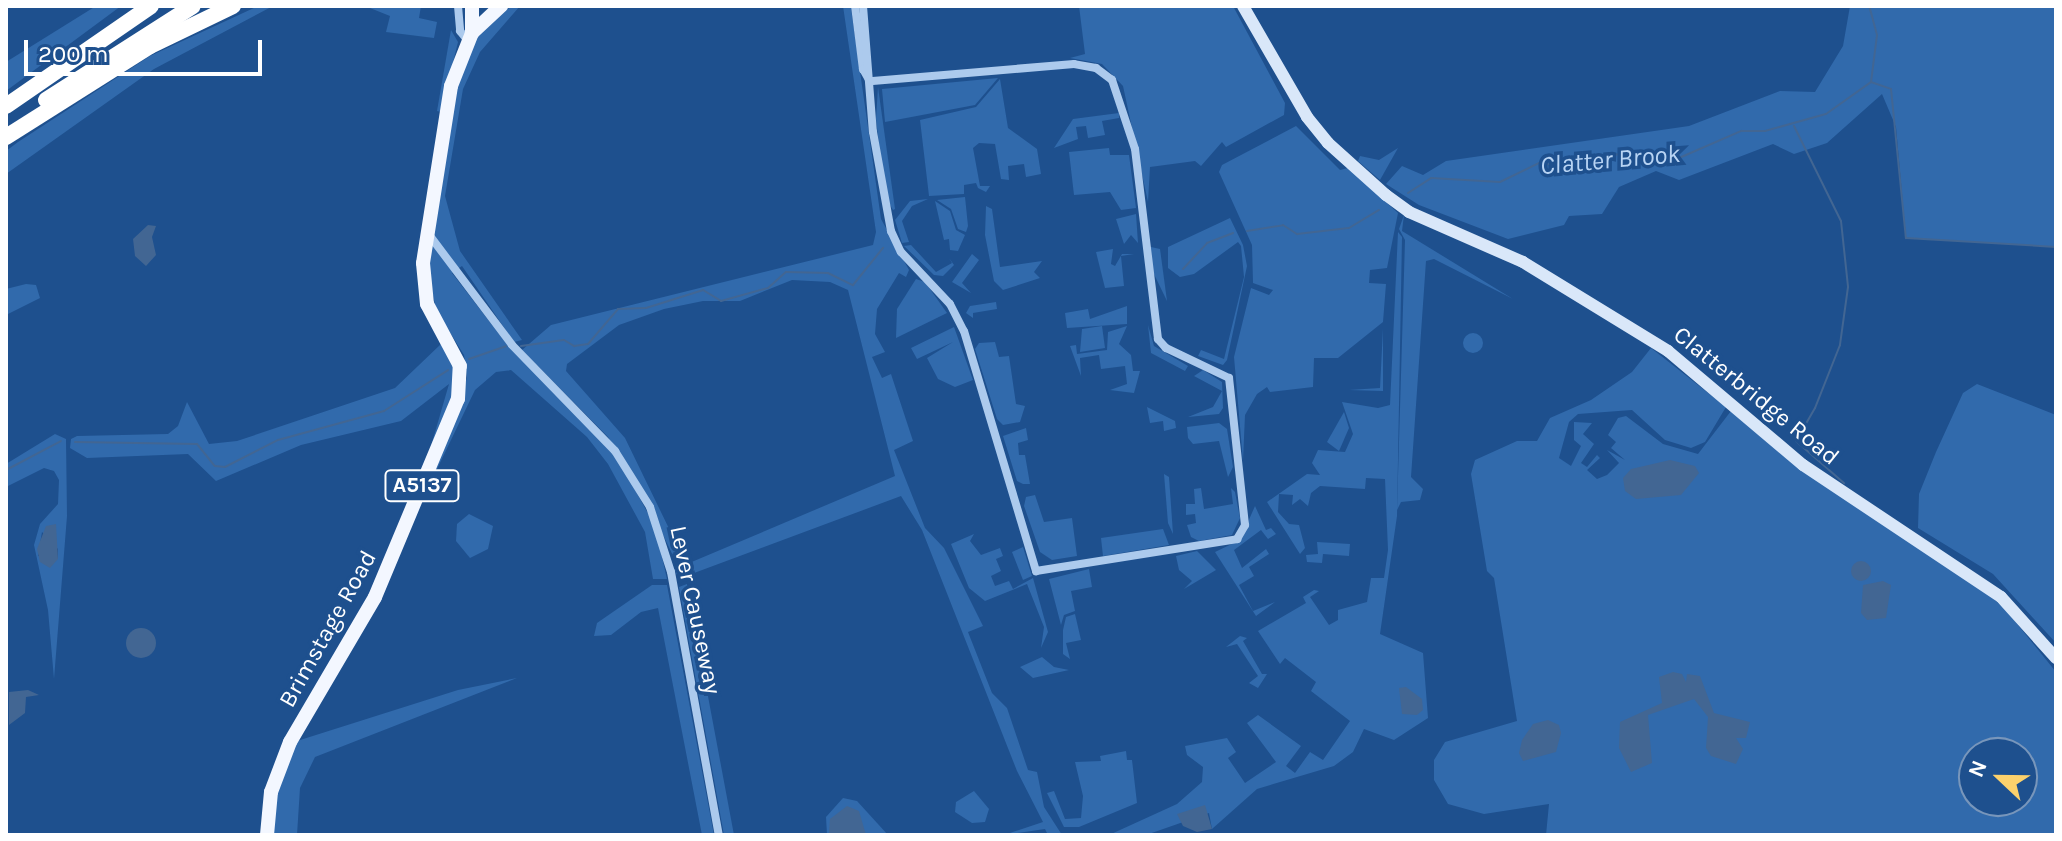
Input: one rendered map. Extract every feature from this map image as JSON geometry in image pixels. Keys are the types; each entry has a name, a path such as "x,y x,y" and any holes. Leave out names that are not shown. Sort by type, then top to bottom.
{"highway":[{"path":"54,71 136,6"},
{"path":"6,106 151,6"},
{"path":"6,130 77,77 193,6"},
{"path":"6,137 150,46 233,6"}],"main road":[{"name":"Brimstage Road","path":"267,835 271,792 290,742 375,597 458,399 460,366 427,304 423,283 427,232 451,86 470,37 472,6"},
{"name":"Brimstage Road","path":"470,37 501,6"},
{"name":"Clatterbridge Road","path":"1243,6 1307,117 1328,143 1386,195 1402,207 1523,262 1668,351 1803,465 2001,597 2056,658"}],"street":[{"path":"458,6 460,31 470,37"},
{"path":"855,6 863,69 870,81"},
{"path":"863,6 873,132 891,231 901,252 950,304 964,331 1036,571 1237,539 1245,525 1229,378 1166,348 1158,339 1135,149 1112,80 1096,68 1074,64 870,81"},
{"name":"Lever Causeway","path":"427,232 512,345 615,451 650,507 671,572 719,835"}],"shaded area":[{"path":"96,6 121,6 6,91 6,62"},
{"path":"258,6 273,6 154,69 6,174 6,151 18,142 150,56"},
{"path":"365,6 421,6 419,18 437,22 434,38 386,32 390,16"},
{"path":"511,6 520,6 480,52 463,89 445,196 460,251 522,340 514,342 462,266 452,273 509,347 599,435 623,468 655,526 667,579 653,579 645,532 608,464 587,437 511,370 496,372 475,390 414,517 467,378 464,355 436,310 427,263 456,85 476,38"},
{"path":"843,6 851,8 881,219 909,270 906,277 899,273 877,309 875,334 885,352 872,357 882,378 891,374 913,441 894,450 925,528 944,548 983,626 968,632 992,693 1007,708 1028,770 1037,772 1044,807 1062,835 1048,835 1045,829 1004,835 1043,822 1017,771 922,530 901,496 678,579 675,569 895,476 848,290 830,282 792,280 740,301 703,301 664,309 619,325 567,364 566,371 625,438 677,545 675,560 636,478 608,437 522,350 551,325 873,245 876,232"},
{"path":"1079,6 1233,6 1285,103 1284,115 1226,147 1222,142 1201,166 1195,161 1150,167 1148,202 1123,86 1102,64 1070,58 1085,54"},
{"path":"1850,6 2056,6 2056,247 1906,238 1896,127 1882,94 1827,143 1794,154 1773,144 1679,180 1656,171 1619,187 1602,214 1569,216 1564,225 1508,239 1419,205 1386,184 1402,166 1423,175 1446,161 1689,126 1780,91 1815,92 1843,46"},
{"path":"451,30 458,42 441,112 437,111"},
{"path":"998,78 975,105 885,122 882,89"},
{"path":"1000,79 1008,128 1037,149 1041,174 1026,177 1024,164 1008,166 1009,180 1001,179 995,144 979,143 973,148 980,186 990,186 986,192 976,183 964,185 964,194 929,196 920,120 976,107"},
{"path":"878,87 893,210 885,196 876,119"},
{"path":"1119,113 1119,118 1102,121 1105,135 1088,138 1086,126 1076,127 1078,139 1054,148 1073,119"},
{"path":"1296,126 1340,170 1348,168 1398,213 1387,268 1370,270 1369,283 1386,284 1383,322 1338,358 1314,358 1313,387 1270,392 1267,387 1257,394 1245,415 1243,461 1234,357 1251,288 1269,295 1273,290 1253,283 1252,245 1219,172 1222,165"},
{"path":"1109,148 1110,155 1129,155 1136,208 1121,210 1110,192 1074,195 1069,152"},
{"path":"1398,148 1380,180 1358,161 1360,156 1379,160"},
{"path":"965,197 966,232 958,229 951,209 937,200"},
{"path":"928,199 912,206 902,221 909,242 902,243 895,220 910,201"},
{"path":"935,201 950,211 956,230 965,235 958,251 950,250 949,239 944,240"},
{"path":"986,206 992,209 1000,267 1042,261 1034,272 1040,278 1003,290 994,281 985,235"},
{"path":"1136,214 1138,243 1131,235 1124,244 1116,219"},
{"path":"1404,215 1402,231 1513,299 1434,259 1426,261 1411,477 1423,489 1420,500 1401,502 1397,510 1405,240 1399,229"},
{"path":"1230,218 1243,245 1247,266 1227,360 1223,365 1198,356 1201,350 1224,359 1244,277 1241,246 1238,242 1194,274 1180,277 1168,268 1168,247"},
{"path":"148,225 156,226 152,237 156,255 146,266 135,256 133,239"},
{"path":"1398,232 1402,237 1397,516 1380,634 1423,653 1428,718 1394,740 1364,729 1353,752 1334,766 1257,789 1212,829 1209,813 1146,835 1109,835 1177,804 1202,782 1203,767 1187,755 1185,746 1227,738 1236,752 1228,758 1245,783 1276,762 1247,723 1258,715 1301,746 1286,766 1295,773 1310,752 1323,760 1350,721 1311,691 1316,682 1285,658 1280,664 1258,631 1306,603 1303,597 1314,590 1319,591 1310,597 1329,625 1338,620 1338,610 1367,602 1371,578 1384,578 1388,550 1385,479 1366,478 1365,489 1320,486 1311,493 1308,506 1300,499 1292,505 1293,495 1279,494 1278,512 1289,524 1299,525 1305,548 1300,554 1267,502 1307,474 1320,475 1312,463 1318,450 1345,452 1353,434 1342,402 1378,408 1390,405"},
{"path":"911,245 936,272 952,263 949,258 954,265 943,276 934,275 904,246"},
{"path":"1151,247 1160,249 1167,301 1152,270"},
{"path":"1113,249 1111,264 1115,266 1122,254 1134,254 1121,256 1124,286 1105,288 1096,252"},
{"path":"972,254 979,260 962,283 971,293 952,282"},
{"path":"916,279 925,282 947,313 896,338 897,309"},
{"path":"36,285 40,298 6,315 6,289"},
{"path":"996,302 997,309 973,313 973,318 966,313 970,306"},
{"path":"1127,306 1127,324 1067,328 1065,313 1088,309 1090,319"},
{"path":"1148,325 1154,346 1188,366 1185,371 1151,353"},
{"path":"1102,326 1105,348 1080,352 1082,329"},
{"path":"1127,326 1119,344 1131,355 1133,371 1140,371 1134,393 1110,390 1127,384 1125,366 1101,369 1099,355 1080,358 1081,376 1070,346 1076,345 1077,354 1107,350 1108,332"},
{"path":"954,327 973,380 955,387 938,379 927,358 953,342 917,359 911,348"},
{"path":"1383,328 1383,391 1349,390 1380,388"},
{"path":"1473,333 1480,336 1483,343 1480,350 1473,353 1466,350 1463,343 1466,336"},
{"path":"995,342 999,357 1009,356 1016,404 1025,406 1020,422 1003,425 997,419 975,349 979,343"},
{"path":"441,344 454,370 456,390 431,446 449,384 401,421 301,445 216,481 188,454 87,458 70,448 71,439 77,436 168,434 178,426 187,402 209,444 237,441 395,388"},
{"path":"1651,348 1726,407 1705,442 1691,448 1665,440 1632,410 1578,414 1569,422 1559,458 1571,466 1581,446 1574,440 1574,422 1592,423 1583,434 1594,444 1581,463 1587,467 1597,455 1600,458 1587,470 1597,479 1607,475 1619,463 1607,450 1625,460 1611,448 1616,442 1608,435 1618,418 1626,416 1663,444 1698,454 1731,411 1971,579 2005,609 2056,672 2055,835 1546,835 1549,804 1484,814 1448,804 1434,780 1434,760 1445,742 1517,721 1494,578 1487,571 1471,474 1475,460 1517,441 1537,441 1550,418 1591,400 1632,372"},
{"path":"1203,370 1222,382 1223,408 1219,414 1188,417 1213,407 1222,391 1194,376"},
{"path":"1977,384 2056,415 2056,643 1993,574 1918,528 1919,494 1936,452 1963,393"},
{"path":"1147,407 1175,421 1176,428 1164,431 1163,421 1150,423"},
{"path":"1344,412 1349,428 1339,451 1327,442"},
{"path":"1219,423 1227,429 1233,467 1228,477 1219,441 1193,444 1188,438 1187,427"},
{"path":"1026,428 1028,440 1018,443 1019,455 1025,455 1030,484 1017,481 1003,436"},
{"path":"55,434 66,439 67,516 54,679 48,610 34,545 40,524 58,504 59,480 54,471 44,468 6,487 6,464","holes":["42,532 58,549 58,559 38,556"]},
{"path":"1670,460 1695,466 1699,473 1681,495 1636,499 1625,491 1623,478 1631,469"},
{"path":"1164,474 1169,477 1173,534 1168,523"},
{"path":"1201,488 1204,509 1233,504 1231,488 1235,492 1240,518 1232,535 1199,541 1191,537 1187,525 1196,523 1195,514 1186,515 1186,504 1195,504 1194,489"},
{"path":"1035,495 1044,522 1072,518 1077,556 1052,560 1040,552 1024,506 1026,497"},
{"path":"1255,506 1266,530 1271,528 1276,534 1268,539 1261,530 1234,550 1242,568 1266,549 1269,554 1249,567 1254,576 1239,585 1253,611 1275,602 1256,616 1215,552 1240,540"},
{"path":"469,514 493,526 488,549 470,558 456,541 457,524"},
{"path":"56,524 58,559 50,568 40,562 37,549 46,526"},
{"path":"1163,529 1169,545 1103,556 1101,538"},
{"path":"974,534 970,541 981,555 1000,548 1003,556 996,559 1001,571 991,576 995,586 1009,581 1013,589 1033,578 1048,632 1041,648 1044,627 1027,584 985,601 969,588 951,544"},
{"path":"1317,542 1350,544 1349,556 1323,554 1322,563 1307,562 1306,555 1318,554"},
{"path":"1023,547 1032,576 1023,580 1012,552"},
{"path":"1197,551 1216,570 1184,589 1192,581 1179,570 1176,556"},
{"path":"1861,561 1868,564 1871,571 1868,578 1861,581 1854,578 1851,571 1854,564"},
{"path":"1089,569 1092,587 1071,591 1075,611 1064,615 1061,625 1049,579"},
{"path":"1883,581 1891,585 1886,618 1867,620 1861,613 1863,585"},
{"path":"687,584 734,835 724,835 679,587"},
{"path":"652,585 667,585 714,835 702,835 658,608 641,612 611,635 594,636 597,623"},
{"path":"1075,614 1081,640 1066,643 1070,659 1063,654 1063,630 1066,617"},
{"path":"141,628 152,632 156,643 152,654 141,658 130,654 126,643 130,632"},
{"path":"1240,636 1247,638 1243,641 1262,674 1267,674 1258,688 1249,683 1258,676 1237,644 1226,647"},
{"path":"1042,657 1054,667 1069,670 1033,678 1020,667"},
{"path":"1673,672 1682,674 1686,682 1687,674 1700,676 1714,713 1750,722 1746,738 1736,738 1743,749 1736,764 1711,756 1706,748 1708,717 1694,699 1648,715 1652,763 1631,772 1619,748 1620,722 1662,703 1659,677"},
{"path":"517,678 315,757 300,788 297,835 272,835 278,787 297,741 458,690"},
{"path":"1406,687 1422,699 1423,710 1417,715 1402,714 1399,688"},
{"path":"28,690 39,695 26,697 25,713 9,725 9,692"},
{"path":"1548,720 1559,725 1561,733 1556,752 1523,761 1519,753 1522,740 1533,724"},
{"path":"1126,751 1127,760 1132,760 1137,803 1079,827 1064,827 1047,793 1054,791 1065,819 1081,818 1083,796 1075,762 1101,761 1100,756"},
{"path":"974,791 989,809 985,822 972,823 955,812 956,802"},
{"path":"843,798 857,801 888,835 827,835 826,817"},
{"path":"1205,805 1212,829 1197,832 1183,826 1177,814"},
{"path":"847,806 859,811 866,835 829,834 830,819"}],"waterway":[{"name":"Clatter Brook","path":"1408,193 1431,178 1500,182 1539,163 1554,165 1620,154 1636,160 1679,158 1741,131 1765,131 1826,114 1871,82 1877,35 1869,6"},
{"path":"1871,82 1891,89 1906,238 2056,247"},
{"path":"1794,126 1841,221 1848,287 1840,345 1815,408 1796,441 1844,483"},
{"path":"1247,231 1283,225 1297,234 1349,228 1379,210"},
{"path":"1183,269 1207,243 1233,233"},
{"name":"Clatter Brook","path":"521,346 564,340 574,346 588,344 618,309 646,308 703,290 721,301 768,288 786,272 828,273 853,285 883,248"},
{"name":"Clatter Brook","path":"469,359 506,346"},
{"name":"Clatter Brook","path":"75,442 197,444 215,466 225,467 278,440 384,411 448,370"},
{"name":"Clatter Brook","path":"6,470 61,441"}]}
